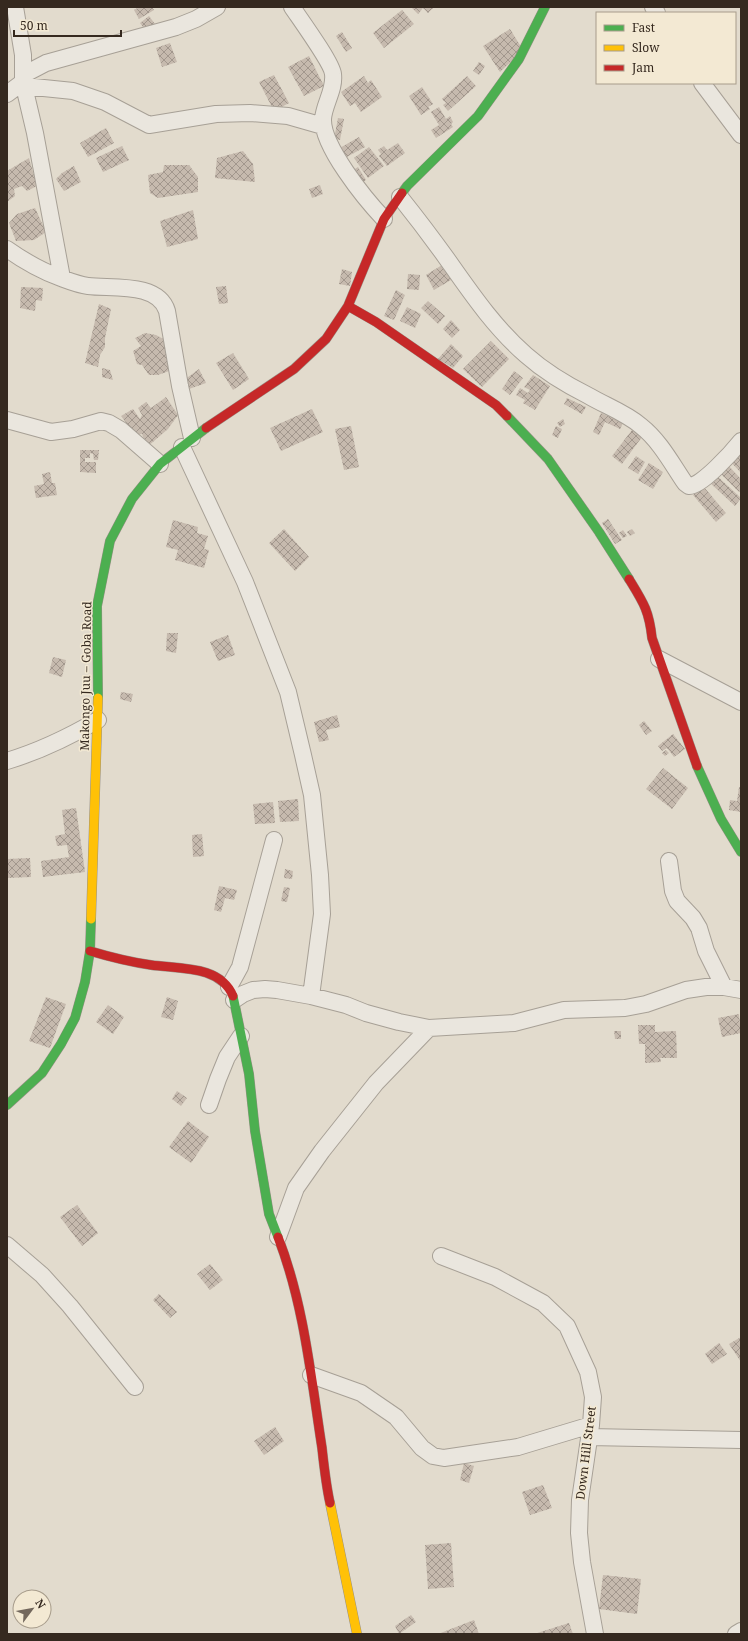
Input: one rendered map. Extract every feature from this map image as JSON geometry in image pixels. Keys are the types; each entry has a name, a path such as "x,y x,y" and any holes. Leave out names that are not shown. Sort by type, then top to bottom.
{"street":[{"path":"15,7 23,55 24,81 62,278"},
{"path":"7,94 46,63 176,27 196,19 217,7"},
{"path":"292,7 328,62 333,74 332,87 326,103 323,126 336,156 370,205 384,219"},
{"name":"Makongo Juu – Goba Road","path":"7,1105 42,1072 61,1044 75,1018 85,982 90,951 98,720 97,606 110,541 132,499 160,464 215,421 294,369 326,339 348,306 384,219 407,186 478,116 519,59 545,7"},
{"path":"24,81 73,91 105,102 149,125 216,114 250,113 288,116 323,126"},
{"path":"703,84 741,136"},
{"path":"400,197 432,237 477,303 503,333 526,355 553,375 588,396 621,412 641,426 659,444 685,483 692,486 696,485 724,461 741,441"},
{"path":"7,249 30,265 62,278 87,286 122,287 151,293 164,303 187,443 245,582 288,692 305,762 312,795 320,875 322,914 311,996"},
{"path":"348,306 376,322 496,405 548,459 599,532 645,605 650,621 652,638 691,751 724,826 734,844 741,852"},
{"path":"8,421 51,432 73,429 101,421 121,430 160,464"},
{"path":"660,659 741,702"},
{"path":"7,761 41,750 73,735 98,720"},
{"path":"274,840 232,994 249,1074 255,1131 269,1214 288,1263 298,1303 311,1375 329,1500 357,1634"},
{"path":"669,861 673,891 677,901 693,918 699,928 706,951 724,987"},
{"path":"90,951 122,960 151,965 200,970 218,978 232,994 243,994 253,990 265,988 311,996 346,1005 366,1013 399,1022 429,1028 514,1023 564,1010 625,1008 646,1004 686,990 706,987 724,987 741,990"},
{"path":"278,1237 296,1188 322,1151 376,1083 429,1028"},
{"path":"209,1105 227,1057 241,1036"},
{"path":"7,1245 47,1280 70,1306 135,1387"},
{"name":"Down Hill Street","path":"440,1256 495,1277 543,1303 567,1326 588,1372 593,1397 590,1431 580,1500 579,1533 582,1562 595,1634"},
{"path":"311,1375 361,1394 372,1400 396,1417 422,1448 433,1456 444,1458 518,1447 590,1431 741,1440"},
{"path":"736,1634 741,1631"}],"building":[{"path":"139,7 152,7 154,10 139,19 134,10"},
{"path":"411,7 434,7 428,13 423,8 418,14"},
{"path":"402,10 414,24 384,48 373,33"},
{"path":"149,16 155,24 146,31 140,23"},
{"path":"510,29 523,50 500,72 483,46"},
{"path":"342,32 352,48 346,52 336,36"},
{"path":"170,43 177,62 162,67 156,48"},
{"path":"309,56 324,86 304,96 288,67"},
{"path":"479,62 485,66 479,75 473,71"},
{"path":"274,75 289,103 274,111 259,82"},
{"path":"364,76 368,83 371,80 382,97 361,112 355,103 350,106 341,92"},
{"path":"467,76 476,86 448,111 443,105 446,103 442,99"},
{"path":"422,87 433,104 428,107 430,109 421,115 409,96"},
{"path":"439,107 446,119 450,116 453,122 451,124 453,127 436,138 431,130 439,125 431,112"},
{"path":"338,118 344,119 340,140 334,139"},
{"path":"106,128 114,143 88,157 80,143"},
{"path":"359,137 365,147 343,159 338,149"},
{"path":"398,143 405,153 387,166 379,156 381,154 378,150 384,146 387,150"},
{"path":"122,146 129,160 103,172 96,158"},
{"path":"369,147 384,166 368,178 354,158"},
{"path":"243,151 253,164 255,182 215,178 217,158"},
{"path":"29,158 37,186 27,191 22,186 14,189 15,196 7,202 7,171"},
{"path":"164,165 189,165 198,177 198,192 158,198 150,193 148,175 163,172"},
{"path":"74,166 81,182 64,191 56,179 62,173"},
{"path":"358,167 366,180 358,185 350,172"},
{"path":"320,185 323,194 312,198 309,189"},
{"path":"35,208 46,232 34,240 16,241 9,223 17,214"},
{"path":"193,210 198,239 167,247 160,221"},
{"path":"442,265 451,280 434,290 426,275"},
{"path":"342,269 352,272 350,286 339,284"},
{"path":"408,274 420,275 419,290 407,289"},
{"path":"226,286 228,303 219,304 216,287"},
{"path":"21,287 43,288 42,301 36,300 35,311 20,308"},
{"path":"396,290 405,295 394,320 384,316"},
{"path":"428,301 445,316 438,324 421,308"},
{"path":"99,304 111,309 105,338 105,347 100,355 98,367 85,363"},
{"path":"407,307 421,314 415,328 400,321"},
{"path":"451,320 460,330 452,338 443,329"},
{"path":"145,333 156,335 167,341 169,371 158,375 149,375 142,365 137,364 133,351 141,346 135,338"},
{"path":"491,341 509,359 482,387 463,369"},
{"path":"451,344 463,356 453,368 438,359"},
{"path":"233,353 249,379 233,390 216,363"},
{"path":"102,368 110,370 113,380 102,377"},
{"path":"199,369 206,383 189,389 184,380"},
{"path":"514,371 523,378 510,395 502,389"},
{"path":"533,375 550,386 535,410 523,403 525,400 516,395 520,388 528,393 530,390 524,387"},
{"path":"166,397 178,415 168,429 147,447 142,434 136,435 121,416 133,409 140,419 142,415 138,408 146,402 151,408"},
{"path":"567,398 586,407 582,414 564,404"},
{"path":"312,409 323,432 281,451 270,428"},
{"path":"601,413 623,423 620,429 605,422 599,435 593,432"},
{"path":"563,419 565,424 560,427 557,423"},
{"path":"351,426 359,467 344,470 335,429"},
{"path":"556,426 562,429 558,438 552,435"},
{"path":"632,430 642,437 622,464 612,456"},
{"path":"80,450 99,450 98,460 94,460 93,454 90,453 90,458 85,458 85,462 96,462 96,473 80,472"},
{"path":"741,450 741,473 728,459"},
{"path":"636,456 645,462 638,474 628,468"},
{"path":"649,463 663,472 653,489 638,480"},
{"path":"726,463 741,479 741,490 739,492 718,471"},
{"path":"50,472 52,483 55,483 57,495 36,498 34,486 44,484 42,474"},
{"path":"716,475 741,498 735,506 709,482"},
{"path":"703,486 726,513 716,522 693,495"},
{"path":"608,519 622,540 615,544 602,523"},
{"path":"173,520 198,527 197,533 208,536 204,549 209,550 204,568 175,560 178,550 166,547"},
{"path":"284,529 309,557 295,571 269,543"},
{"path":"632,529 635,533 630,536 627,532"},
{"path":"623,530 627,536 623,538 619,533"},
{"path":"167,633 178,633 176,653 166,651"},
{"path":"228,635 235,655 218,661 210,642"},
{"path":"53,657 66,660 62,677 49,673"},
{"path":"121,692 133,694 131,702 120,699"},
{"path":"337,715 340,727 326,730 329,740 319,742 314,722"},
{"path":"644,721 652,731 646,735 639,725"},
{"path":"673,734 685,749 674,757 667,748 662,751 658,746"},
{"path":"666,750 669,753 665,756 662,753"},
{"path":"663,768 688,788 672,809 646,789"},
{"path":"739,787 741,788 741,812 729,810 730,800 737,801"},
{"path":"298,799 299,821 280,822 278,801"},
{"path":"273,802 275,823 255,824 253,804"},
{"path":"76,808 85,872 43,877 41,861 69,857 67,845 57,846 55,836 65,834 62,810"},
{"path":"202,834 204,856 193,857 192,835"},
{"path":"30,858 31,877 7,878 7,859"},
{"path":"285,869 293,871 292,879 284,878"},
{"path":"219,886 237,890 234,900 225,898 221,912 214,910"},
{"path":"284,887 290,888 287,902 281,901"},
{"path":"46,997 66,1004 50,1048 29,1041"},
{"path":"167,997 178,1001 173,1020 161,1017"},
{"path":"108,1005 124,1017 113,1034 96,1022"},
{"path":"739,1014 741,1033 722,1037 718,1018"},
{"path":"638,1025 655,1025 655,1032 676,1031 677,1058 660,1058 661,1062 645,1063 645,1044 639,1044"},
{"path":"614,1031 621,1031 621,1039 615,1039"},
{"path":"177,1091 187,1098 181,1106 172,1099"},
{"path":"188,1121 209,1137 191,1163 169,1147"},
{"path":"77,1205 98,1233 82,1246 60,1217"},
{"path":"210,1264 223,1280 210,1290 197,1274"},
{"path":"159,1294 177,1312 170,1318 153,1300"},
{"path":"741,1337 741,1362 729,1344"},
{"path":"719,1343 727,1354 712,1364 705,1354"},
{"path":"275,1427 284,1441 264,1455 254,1441"},
{"path":"464,1463 474,1466 469,1483 460,1480"},
{"path":"543,1485 552,1508 530,1515 522,1492"},
{"path":"451,1543 454,1587 428,1589 425,1545"},
{"path":"603,1575 641,1579 637,1614 599,1609"},
{"path":"411,1615 416,1622 399,1634 395,1626"},
{"path":"474,1620 479,1634 438,1634"},
{"path":"569,1623 573,1634 534,1634"}],"traffic: fast":[{"path":"402,193 407,186 478,116 519,59 545,7"},
{"path":"507,416 548,459 599,532 629,579"},
{"path":"98,698 97,606 110,541 132,499 160,464 206,428"},
{"path":"697,766 721,819 741,852"},
{"path":"7,1105 42,1073 61,1044 75,1018 85,982 90,951 91,919"},
{"path":"233,996 249,1074 255,1131 269,1214 278,1237"}],"traffic: slow":[{"path":"91,919 98,698"},
{"path":"330,1503 357,1634"}],"traffic: jam":[{"path":"206,428 294,369 326,339 348,306 384,219 402,193"},
{"path":"348,306 376,322 496,405 507,416"},
{"path":"629,579 642,600 647,613 652,638 697,766"},
{"path":"90,951 151,965 198,970 219,979 227,986 233,996"},
{"path":"278,1237 287,1262 306,1341 330,1503"}]}
